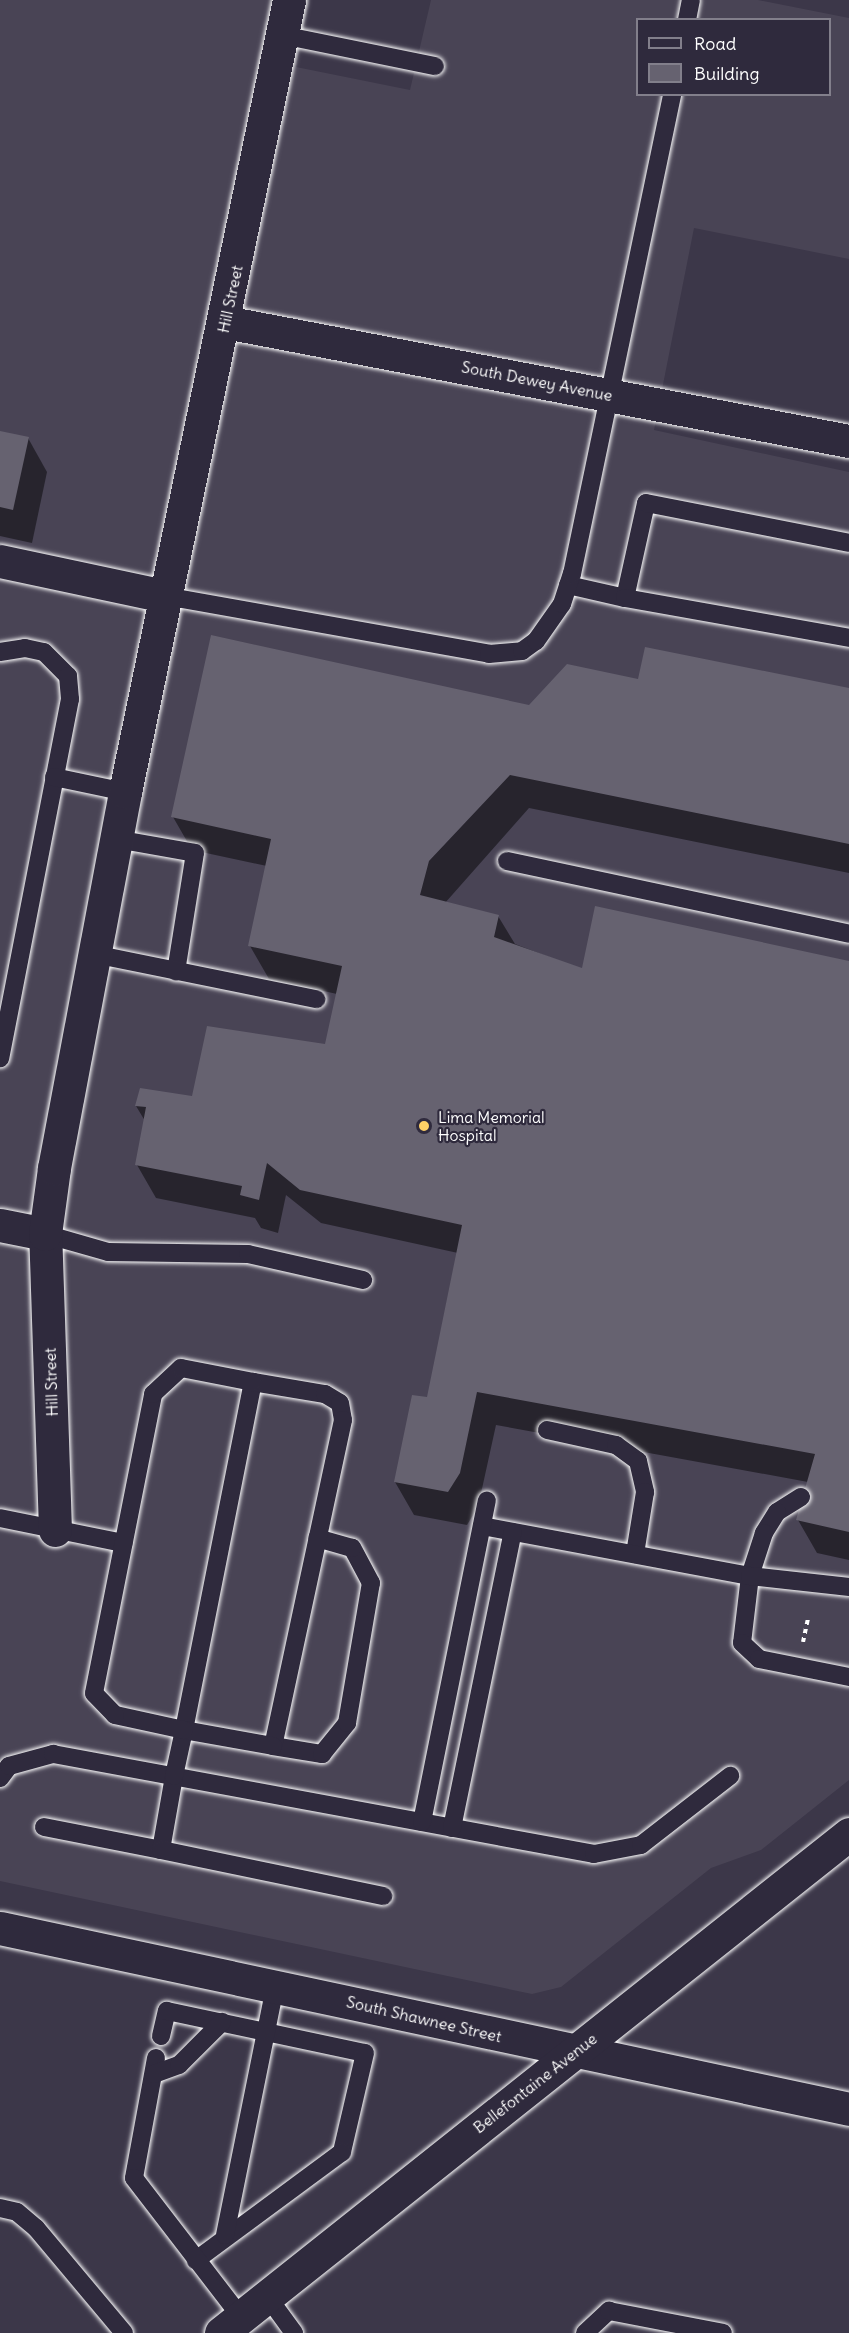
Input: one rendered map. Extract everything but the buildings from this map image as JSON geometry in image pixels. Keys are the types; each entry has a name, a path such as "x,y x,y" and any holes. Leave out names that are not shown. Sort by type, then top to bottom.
{"street":[{"name":"Hill Street","path":"55,1530 45,1234 125,792 225,322 289,0"},
{"name":"South Dewey Avenue","path":"225,322 849,441"},
{"path":"0,561 165,596"},
{"path":"0,1225 45,1234"},
{"name":"Bellefontaine Avenue","path":"231,2325 849,1834"},
{"name":"South Shawnee Street","path":"0,1928 275,1986 573,2053 849,2109"}],"lane":[{"path":"687,18 690,0"},
{"path":"282,35 435,66"},
{"path":"165,596 506,655 536,641 568,585 612,395 672,96"},
{"path":"625,598 646,502 849,543"},
{"path":"568,585 625,598 849,638"},
{"path":"0,652 25,648 44,652 68,676 70,699 8,978 0,1058"},
{"path":"54,777 125,792"},
{"path":"116,839 195,853 176,971"},
{"path":"507,861 849,934"},
{"path":"94,954 316,999"},
{"path":"45,1234 108,1252 248,1254 363,1280"},
{"path":"273,1746 317,1538 343,1420 340,1403 325,1394 181,1368 166,1376 153,1394 123,1543 94,1693 101,1706 115,1715 184,1730 273,1746 322,1754 347,1723 371,1583 352,1548 317,1538"},
{"path":"160,1850 254,1382"},
{"path":"547,1430 616,1445 638,1461 645,1492 634,1554"},
{"path":"801,1497 771,1520 750,1576 740,1632 745,1650 770,1662 849,1677"},
{"path":"422,1822 487,1501"},
{"path":"0,1518 123,1543"},
{"path":"482,1526 750,1576 849,1587"},
{"path":"452,1828 513,1532"},
{"path":"0,1778 9,1766 53,1754 422,1822 565,1853 617,1852 660,1833 730,1776"},
{"path":"44,1827 383,1896"},
{"path":"225,2235 275,1986"},
{"path":"161,2036 167,2011 365,2053 342,2152 225,2235 196,2259"},
{"path":"222,2022 179,2065 155,2066 134,2178 196,2259 231,2325"},
{"path":"0,2208 17,2212 36,2228 124,2333"},
{"path":"267,2296 294,2333"},
{"path":"585,2333 609,2311 723,2333"}],"path":[{"path":"802,1645 808,1619"}],"shaded area":[{"name":"Lima Memorial Hospital","path":"0,0 309,0 296,67 410,90 431,0 758,0 849,18 849,259 694,228 654,430 849,472 849,1780 761,1850 711,1868 561,1987 532,1994 0,1881"}],"place":[{"name":"Lima Memorial Hospital","path":"424,1126"}]}
